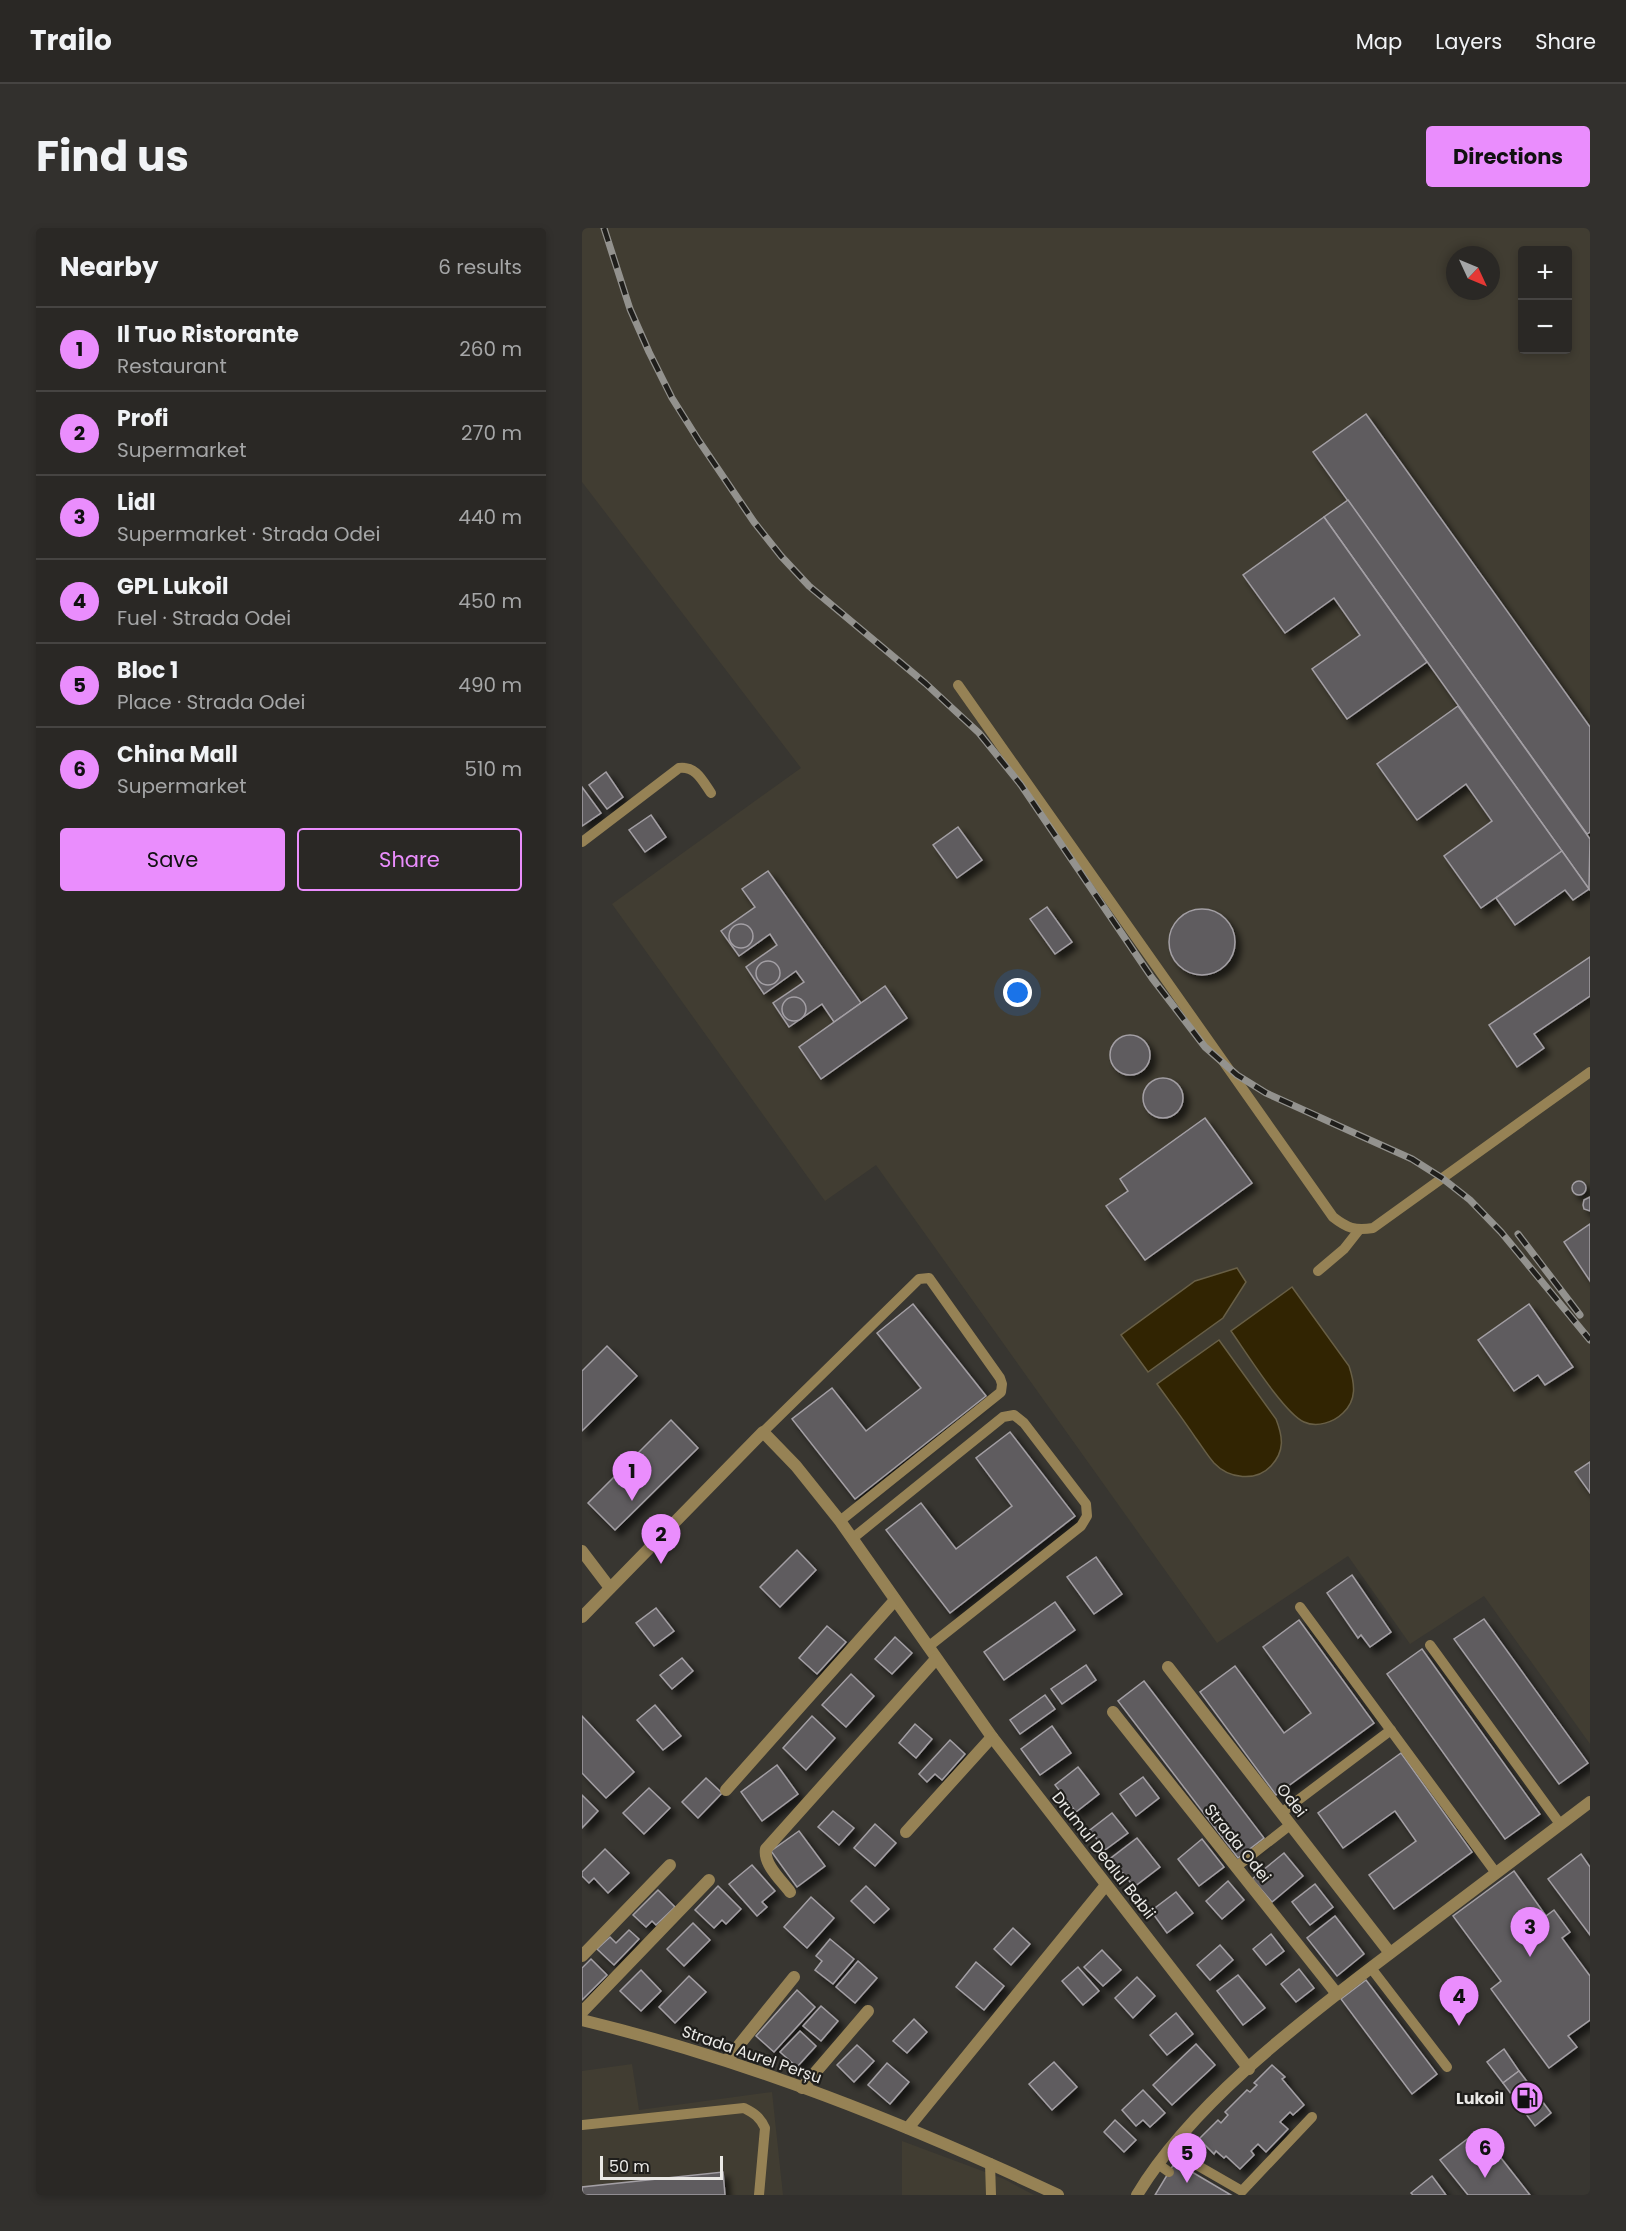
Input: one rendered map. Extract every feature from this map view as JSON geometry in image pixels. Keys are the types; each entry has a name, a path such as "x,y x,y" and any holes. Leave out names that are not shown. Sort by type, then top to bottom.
{"street":[{"name":"Drumul Dealul Babii","path":"763,1432 796,1466 853,1538 992,1737 1249,2069"},
{"path":"582,1617 763,1432"},
{"path":"582,1551 610,1588"},
{"path":"726,1790 895,1600"},
{"path":"790,1892 768,1863 765,1856 766,1849 936,1659"},
{"name":"Odei","path":"1168,1667 1390,1953"},
{"name":"Strada Odei","path":"1113,1712 1337,1994"},
{"path":"906,1832 992,1737"},
{"path":"1137,2195 1169,2149 1249,2069 1337,1994 1590,1802"},
{"path":"582,1956 670,1865"},
{"path":"582,2012 709,1880"},
{"path":"908,2128 1106,1885"},
{"path":"728,2060 794,1977"},
{"path":"802,2088 868,2011"},
{"name":"Strada Aurel Perșu","path":"582,2020 728,2060 908,2128 1058,2195"}],"lane":[{"path":"957,685 1333,1217 1346,1227 1359,1230 1373,1228 1590,1072"},
{"path":"582,842 679,768 687,767 694,770 711,793"},
{"path":"1318,1270 1344,1250 1359,1230"},
{"path":"763,1432 919,1279 929,1278 1000,1377 1001,1392 840,1521"},
{"path":"853,1538 1003,1418 1014,1415 1024,1423 1086,1504 1087,1516 1081,1526 928,1647"},
{"path":"1300,1607 1496,1873"},
{"path":"1430,1645 1560,1824"},
{"path":"1281,1813 1391,1730"},
{"path":"1236,1867 1290,1825"},
{"path":"1371,1968 1447,2067"},
{"path":"582,2125 744,2109 753,2112 761,2119 765,2128 759,2195"},
{"path":"1169,2149 1242,2191 1312,2117"},
{"path":"990,2163 992,2195"},
{"path":"1158,2164 1169,2172"}],"shaded area":[{"path":"582,228 1590,228 1590,1744 1484,1596 1410,1644 1348,1556 1217,1643 876,1165 825,1201 612,904 801,768 582,482"},
{"path":"1237,1268 1246,1282 1223,1318 1148,1372 1121,1335 1195,1281"},
{"path":"1292,1287 1349,1366 1351,1373 1354,1391 1351,1403 1339,1416 1325,1423 1304,1422 1286,1407 1231,1331"},
{"path":"1219,1340 1276,1419 1281,1438 1281,1449 1271,1466 1258,1475 1235,1475 1214,1463 1157,1384"},
{"path":"632,2064 639,2110 772,2092 783,2195 582,2195 582,2071"},
{"path":"902,2141 1004,2179 1034,2195 902,2195"}],"building":[{"path":"1366,414 1590,727 1590,832 1587,834 1313,452"},
{"path":"1348,500 1590,839 1589,889 1324,517"},
{"path":"1324,517 1427,662 1347,719 1312,669 1360,635 1334,598 1285,633 1243,575"},
{"path":"1458,706 1562,851 1481,908 1444,856 1492,821 1466,784 1417,820 1377,764"},
{"path":"606,772 623,797 607,809 589,785"},
{"path":"582,787 601,813 582,826"},
{"path":"651,815 666,837 645,852 629,830"},
{"path":"958,827 982,860 957,878 933,845"},
{"path":"1562,851 1589,889 1573,900 1565,890 1515,925 1496,898"},
{"path":"768,871 861,1003 834,1022 822,1004 789,1027 773,1003 804,982 796,971 764,994 746,967 777,945 770,934 739,956 721,931 755,907 742,889"},
{"path":"1047,907 1072,942 1055,954 1030,919"},
{"path":"1196,909 1208,909 1220,914 1230,924 1235,942 1233,955 1220,970 1208,975 1196,975 1184,970 1174,960 1169,948 1169,936 1174,924 1184,914"},
{"path":"741,924 750,927 753,936 750,945 741,948 732,945 729,936 732,927"},
{"path":"1590,957 1590,996 1534,1034 1544,1048 1517,1067 1489,1025"},
{"path":"768,961 777,964 780,973 777,982 768,985 759,982 756,973 759,964"},
{"path":"885,986 907,1018 821,1079 799,1047"},
{"path":"794,997 803,1000 806,1009 803,1018 794,1021 785,1018 782,1009 785,1000"},
{"path":"1130,1035 1138,1036 1144,1041 1149,1047 1149,1063 1144,1069 1138,1074 1130,1075 1122,1074 1116,1069 1111,1063 1110,1055 1111,1047 1116,1041 1122,1036"},
{"path":"1163,1078 1171,1079 1177,1084 1182,1090 1182,1106 1177,1112 1171,1117 1163,1118 1155,1117 1149,1112 1144,1106 1143,1098 1144,1090 1149,1084 1155,1079"},
{"path":"1205,1118 1252,1183 1145,1260 1106,1206 1128,1191 1120,1179"},
{"path":"1576,1181 1582,1181 1586,1188 1582,1195 1576,1195 1572,1191 1572,1185"},
{"path":"1590,1197 1590,1211 1584,1209 1583,1205 1584,1200"},
{"path":"1590,1224 1590,1281 1564,1242"},
{"path":"913,1304 986,1396 855,1499 792,1419 832,1388 866,1431 921,1388 877,1333"},
{"path":"1529,1304 1573,1367 1545,1385 1538,1375 1514,1391 1478,1340"},
{"path":"607,1346 637,1376 582,1431 582,1371"},
{"path":"671,1420 698,1448 615,1530 588,1503"},
{"path":"1010,1432 1075,1516 950,1613 886,1530 921,1503 956,1549 1012,1506 976,1458"},
{"path":"1590,1462 1590,1493 1575,1472"},
{"path":"797,1550 816,1570 780,1607 760,1587"},
{"path":"1096,1557 1122,1594 1094,1614 1067,1577"},
{"path":"1352,1575 1391,1632 1370,1647 1361,1635 1358,1638 1327,1593"},
{"path":"1055,1602 1075,1630 1004,1680 984,1652"},
{"path":"656,1608 674,1631 654,1646 636,1623"},
{"path":"1484,1619 1588,1763 1559,1784 1454,1639"},
{"path":"1299,1620 1374,1723 1276,1795 1200,1692 1235,1666 1284,1733 1311,1713 1263,1647"},
{"path":"827,1626 846,1642 817,1674 799,1658"},
{"path":"895,1637 912,1653 892,1674 875,1659"},
{"path":"1422,1649 1540,1814 1505,1839 1387,1674"},
{"path":"682,1658 693,1671 672,1689 660,1675"},
{"path":"1086,1665 1096,1680 1062,1704 1051,1689"},
{"path":"851,1674 874,1696 846,1727 822,1705"},
{"path":"1144,1681 1264,1838 1238,1858 1118,1701"},
{"path":"1045,1695 1055,1709 1020,1734 1010,1720"},
{"path":"655,1705 681,1736 663,1750 637,1720"},
{"path":"582,1716 634,1772 606,1798 582,1773"},
{"path":"812,1716 835,1738 806,1770 783,1748"},
{"path":"915,1724 932,1739 916,1758 899,1743"},
{"path":"1052,1726 1071,1753 1040,1775 1021,1749"},
{"path":"950,1740 965,1754 942,1780 935,1774 927,1782 919,1774"},
{"path":"1401,1753 1472,1852 1394,1909 1369,1875 1416,1841 1395,1811 1343,1848 1318,1813"},
{"path":"777,1765 798,1794 762,1821 741,1792"},
{"path":"1078,1767 1099,1794 1076,1812 1055,1785"},
{"path":"1143,1777 1159,1798 1136,1816 1120,1794"},
{"path":"706,1778 722,1793 698,1818 682,1802"},
{"path":"649,1788 670,1808 644,1834 623,1813"},
{"path":"582,1795 598,1811 582,1828"},
{"path":"833,1811 854,1828 839,1845 818,1827"},
{"path":"1112,1813 1128,1833 1105,1850 1090,1830"},
{"path":"875,1824 896,1843 875,1866 854,1848"},
{"path":"799,1831 825,1866 797,1887 771,1851"},
{"path":"1137,1838 1160,1867 1134,1887 1111,1858"},
{"path":"1202,1839 1224,1867 1199,1886 1178,1859"},
{"path":"605,1849 629,1873 608,1893 594,1878 589,1883 582,1876 582,1872"},
{"path":"1284,1853 1303,1876 1272,1902 1252,1879"},
{"path":"1581,1854 1590,1867 1590,1935 1548,1879"},
{"path":"752,1865 775,1891 762,1902 767,1907 757,1916 729,1884"},
{"path":"1514,1871 1546,1916 1554,1910 1570,1932 1562,1938 1590,1976 1590,2020 1568,2036 1577,2047 1549,2068 1491,1989 1501,1981 1453,1916"},
{"path":"1228,1881 1244,1900 1222,1919 1206,1901"},
{"path":"1315,1884 1333,1907 1310,1925 1292,1902"},
{"path":"718,1886 741,1909 726,1924 722,1920 714,1928 695,1910"},
{"path":"866,1886 889,1909 874,1923 851,1901"},
{"path":"658,1890 675,1907 656,1925 652,1921 646,1927 633,1915"},
{"path":"1176,1892 1193,1913 1167,1933 1151,1911"},
{"path":"811,1897 834,1918 807,1948 784,1927"},
{"path":"1335,1916 1364,1954 1337,1976 1307,1938"},
{"path":"693,1923 710,1940 684,1966 667,1949"},
{"path":"1013,1928 1030,1944 1011,1965 994,1949"},
{"path":"629,1930 639,1939 614,1965 597,1949 610,1937 616,1943"},
{"path":"1271,1934 1284,1951 1266,1965 1253,1949"},
{"path":"830,1939 854,1959 833,1984 815,1970 822,1961 816,1956"},
{"path":"1220,1945 1233,1960 1210,1980 1197,1965"},
{"path":"1102,1950 1121,1970 1103,1986 1084,1967"},
{"path":"591,1959 607,1975 582,2000 582,1968"},
{"path":"858,1961 877,1978 855,2003 836,1987"},
{"path":"976,1962 1004,1986 984,2010 956,1987"},
{"path":"1078,1967 1099,1991 1083,2005 1062,1981"},
{"path":"1299,1969 1314,1988 1296,2002 1281,1984"},
{"path":"641,1970 661,1991 641,2011 620,1991"},
{"path":"1238,1975 1265,2008 1243,2025 1217,1991"},
{"path":"689,1976 706,1992 675,2023 659,2007"},
{"path":"1137,1977 1155,1996 1133,2018 1115,1998"},
{"path":"1366,1980 1437,2074 1412,2094 1341,1999"},
{"path":"797,1990 815,2007 774,2052 756,2036"},
{"path":"821,2006 838,2021 821,2041 803,2026"},
{"path":"1176,2013 1193,2034 1167,2055 1150,2035"},
{"path":"914,2019 927,2032 907,2053 893,2041"},
{"path":"800,2031 816,2046 797,2067 780,2052"},
{"path":"1196,2044 1215,2065 1172,2105 1153,2085"},
{"path":"857,2045 874,2061 854,2082 837,2065"},
{"path":"1504,2049 1519,2071 1503,2083 1487,2062"},
{"path":"1054,2062 1077,2087 1052,2110 1029,2084"},
{"path":"887,2063 909,2082 890,2104 868,2085"},
{"path":"1272,2065 1285,2077 1282,2079 1304,2105 1293,2115 1290,2112 1280,2122 1288,2129 1266,2152 1258,2144 1251,2151 1254,2155 1240,2169 1226,2156 1224,2158 1216,2151 1214,2154 1199,2139 1218,2120 1221,2123 1228,2115 1225,2112 1247,2090 1250,2092 1257,2085 1254,2083"},
{"name":"Lukoil","path":"1519,2071 1551,2113 1535,2126 1503,2083"},
{"path":"1143,2090 1165,2113 1150,2127 1143,2120 1136,2126 1122,2110"},
{"path":"1115,2120 1136,2140 1124,2152 1104,2132"},
{"path":"1479,2130 1530,2195 1468,2195 1440,2160"},
{"path":"1175,2162 1231,2195 1155,2195"},
{"path":"723,2172 725,2195 583,2195 582,2187"},
{"path":"1432,2176 1446,2195 1413,2195 1411,2193"}],"railway":[{"path":"604,228 630,309 672,398 754,522 809,586 925,683 979,733 1021,785 1152,978 1205,1047 1237,1075 1266,1093 1412,1159 1442,1178 1470,1200 1501,1232 1590,1340"},
{"path":"1518,1234 1580,1315"}],"place":[{"name":"Il Tuo Ristorante","path":"632,1501"},
{"name":"Profi","path":"661,1564"},
{"name":"Lidl","path":"1530,1957"},
{"name":"GPL Lukoil","path":"1459,2026"},
{"name":"Lukoil","path":"1527,2098"},
{"name":"China Mall","path":"1485,2178"},
{"name":"Bloc 1","path":"1187,2183"}]}
